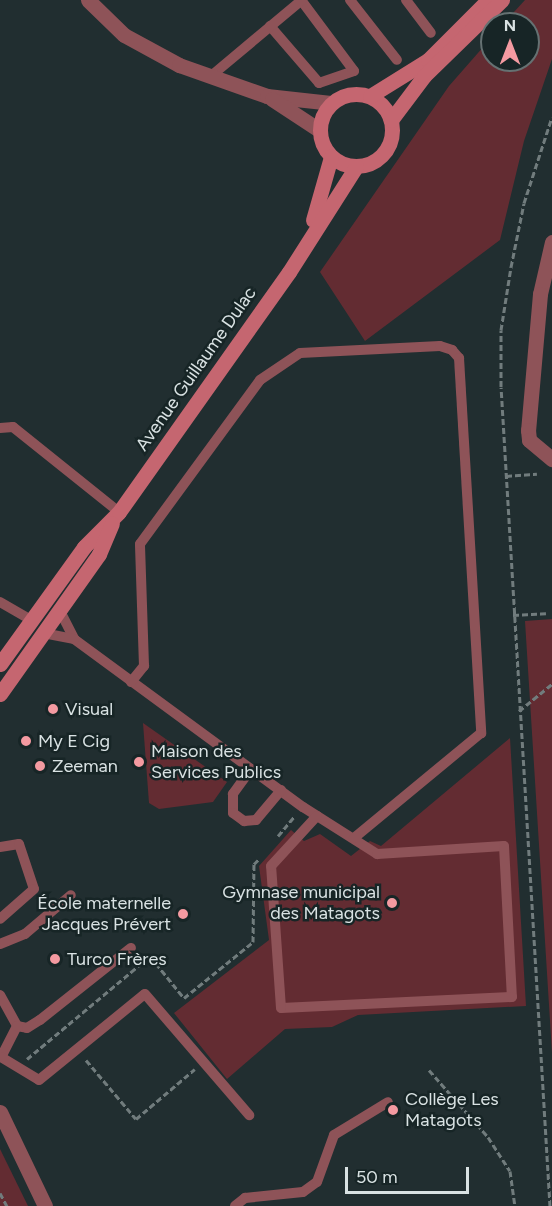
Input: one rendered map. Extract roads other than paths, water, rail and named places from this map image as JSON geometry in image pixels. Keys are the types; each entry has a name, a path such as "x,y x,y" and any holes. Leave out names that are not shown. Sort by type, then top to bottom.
{"main road":[{"path":"370,96 428,60 488,0"},
{"path":"391,120 424,76 501,0"},
{"path":"349,94 370,96 386,110 391,120 392,131 385,152 367,165 356,167 331,157 319,130 331,103 349,94"},
{"name":"Avenue Guillaume Dulac","path":"306,243 331,157"},
{"name":"Avenue Guillaume Dulac","path":"0,664 84,547 117,514 306,243 356,167"},
{"name":"Avenue Guillaume Dulac","path":"0,694 99,554 117,514"},
{"path":"45,599 60,611"},
{"path":"30,622 43,633"}],"street":[{"path":"88,0 124,35 179,65 267,96 331,103"},
{"path":"267,96 319,130"},
{"path":"552,242 540,294 528,430 529,440 552,459"},
{"path":"0,1112 45,1206"}],"lane":[{"path":"211,76 270,26 301,0 354,71 318,83 270,26"},
{"path":"350,0 397,60"},
{"path":"406,0 431,33"},
{"path":"131,682 144,666 140,544 260,380 300,353 440,346 452,350 459,358 481,733 354,838"},
{"path":"0,428 12,427 117,514"},
{"path":"0,602 30,622"},
{"path":"60,611 74,639"},
{"path":"43,633 74,639 303,807 318,816 354,838 377,854 504,846 512,997 281,1008 271,866 318,816"},
{"path":"250,769 233,794 233,813 244,821 256,820 281,790"},
{"path":"0,847 19,844 34,890 0,919"},
{"path":"0,944 25,933 71,895"},
{"path":"0,995 17,1026 27,1028 131,948"},
{"path":"17,1026 0,1056 16,1068 39,1080 145,994 249,1115"},
{"path":"235,1206 245,1198 303,1192 317,1182 334,1135 388,1102"}],"place":[{"name":"Visual","path":"53,709"},
{"name":"My E Cig","path":"26,741"},
{"name":"Maison des Services Publics","path":"139,762"},
{"name":"Zeeman","path":"40,766"},
{"name":"Gymnase municipal des Matagots","path":"392,903"},
{"name":"École maternelle Jacques Prévert","path":"183,914"},
{"name":"Turco Frères","path":"55,959"},
{"name":"Collège Les Matagots","path":"393,1110"}]}
